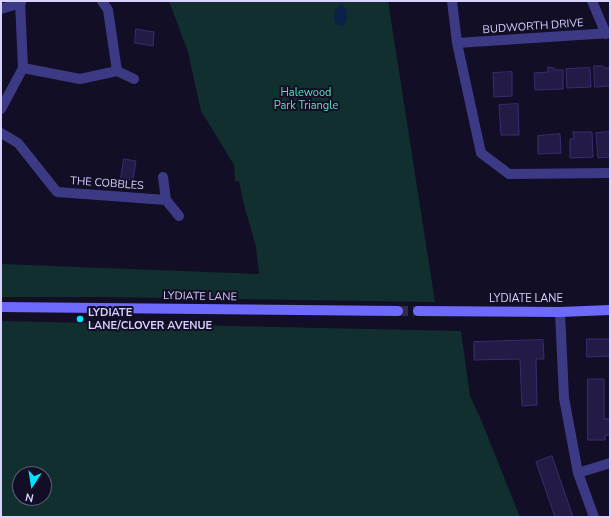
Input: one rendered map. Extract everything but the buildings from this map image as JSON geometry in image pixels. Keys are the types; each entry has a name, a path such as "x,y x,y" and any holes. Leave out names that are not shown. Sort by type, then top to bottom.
{"street":[{"path":"102,1 108,10 117,71"},
{"path":"452,1 457,44 481,153 509,174 610,173"},
{"path":"592,1 608,34"},
{"path":"1,9 20,2 23,68 1,109"},
{"name":"BUDWORTH DRIVE","path":"457,44 608,34"},
{"path":"23,68 80,79 117,71 134,79"},
{"name":"THE COBBLES","path":"1,133 18,144 58,192 166,200"},
{"path":"163,177 166,200 179,216"},
{"name":"LYDIATE LANE","path":"1,307 398,311"},
{"name":"LYDIATE LANE","path":"418,312 560,312 610,310"},
{"path":"560,312 564,398 578,473 594,517"},
{"path":"578,473 610,463"}],"green space":[{"name":"Halewood Park Triangle","path":"169,1 388,1 435,302 1,297 1,264 259,274 256,247 239,181 235,181 234,165 201,111 188,52"},
{"path":"1,321 461,331 470,396 520,517 1,517"}],"water":[{"path":"340,4 347,9 347,18 344,26 338,25 334,20 335,10"}],"tunnel":[{"path":"398,311 418,311"}],"place":[{"name":"LYDIATE LANE/CLOVER AVENUE","path":"80,319"}]}
